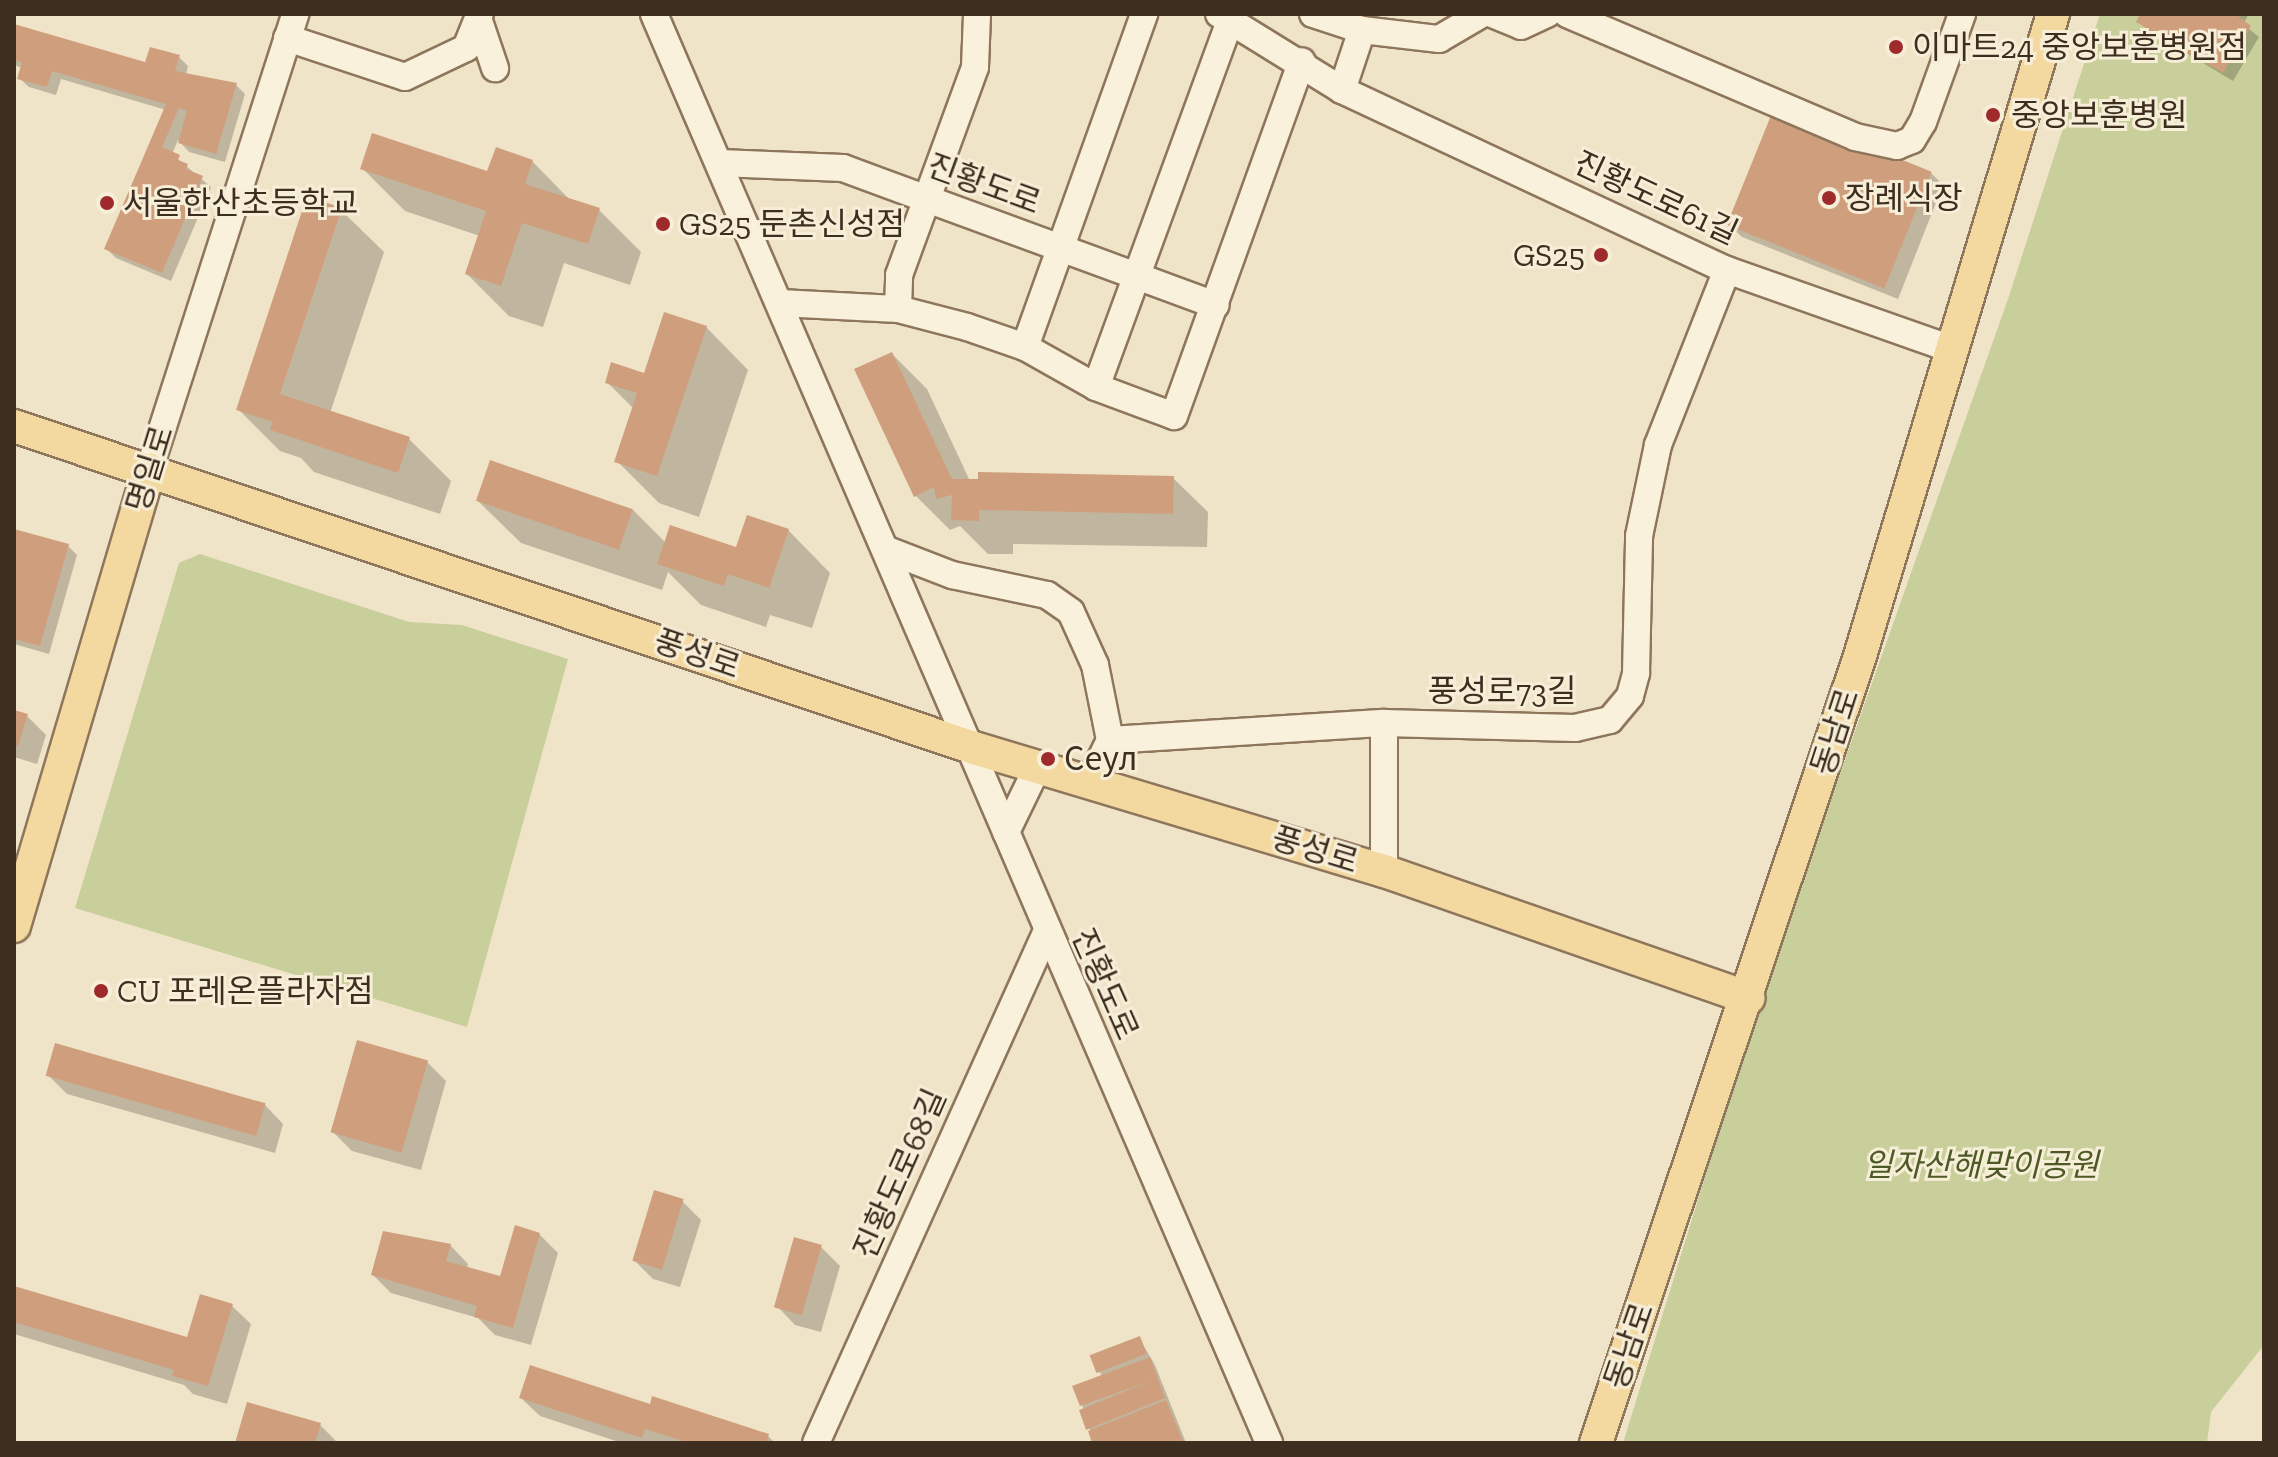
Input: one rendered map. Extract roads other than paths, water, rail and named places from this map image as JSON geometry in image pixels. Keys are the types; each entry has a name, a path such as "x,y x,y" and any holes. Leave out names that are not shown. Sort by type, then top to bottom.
{"main road":[{"name":"동남로","path":"1596,1443 1748,998 1860,656 1949,348 2053,14"},
{"name":"풍성로","path":"14,426 974,748 1384,871 1748,998"},
{"name":"명일로","path":"14,926 149,470"}],"street":[{"name":"진황도로","path":"654,14 974,748 1046,933 1269,1443"},
{"path":"898,309 899,275 975,67 977,14"},
{"path":"1025,347 1144,14"},
{"path":"1313,14 1362,30 1439,39 1482,14"},
{"path":"1492,14 1521,26 1547,14"},
{"path":"1567,14 1855,137 1897,146 1912,140 1923,122 1962,14"},
{"path":"291,26 405,77 466,48 479,18"},
{"path":"479,18 495,68"},
{"name":"진황도로61길","path":"1096,387 1139,277 1224,18 1302,61 1342,90 1727,270 1949,348"},
{"name":"명일로","path":"149,470 291,26"},
{"path":"1342,90 1362,30"},
{"path":"780,303 898,309 1025,347 1096,387 1174,416 1302,61"},
{"name":"진황도로","path":"720,163 843,168 1216,305"},
{"name":"풍성로73길","path":"1110,740 1384,723 1575,728 1610,720 1622,710 1636,673 1639,536 1658,445 1727,270"},
{"path":"887,550 952,575 1047,595 1071,612 1095,665 1110,740 1090,781"},
{"name":"풍성로","path":"1384,723 1384,871"},
{"path":"1006,832 1038,766"},
{"name":"진황도로68길","path":"816,1443 1046,933"}],"place":[{"name":"이마트24 중앙보훈병원점","path":"1896,47"},
{"name":"중앙보훈병원","path":"1993,115"},
{"name":"장례식장","path":"1829,198"},
{"name":"서울한산초등학교","path":"107,203"},
{"name":"GS25 둔촌신성점","path":"663,224"},
{"name":"GS25","path":"1601,255"},
{"name":"Сеул","path":"1048,759"},
{"name":"CU 포레온플라자점","path":"101,991"}],"park label":[{"name":"일자산해맞이공원","path":"1981,1165"}]}
